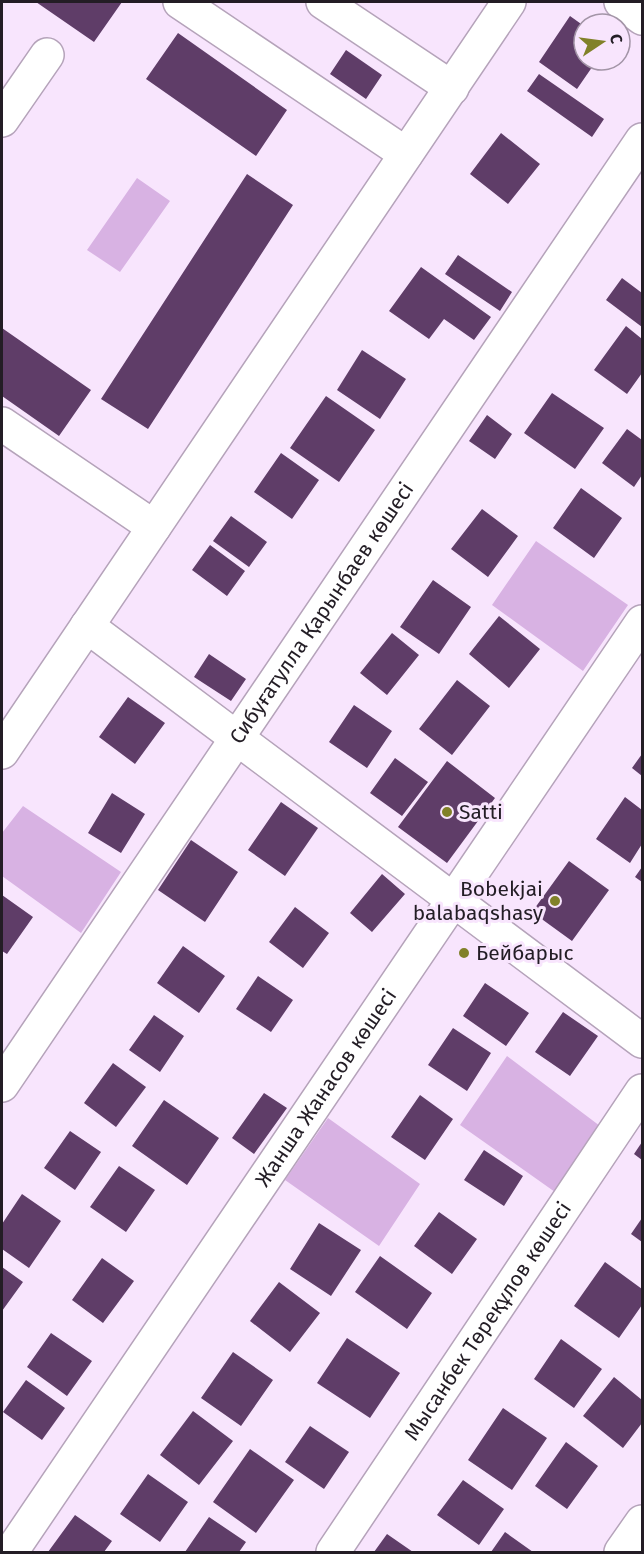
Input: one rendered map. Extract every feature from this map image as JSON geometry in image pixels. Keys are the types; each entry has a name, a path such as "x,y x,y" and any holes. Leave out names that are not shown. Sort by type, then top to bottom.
{"street":[{"path":"180,2 406,154"},
{"path":"323,2 452,88"},
{"path":"2,752 509,2"},
{"path":"621,2 642,18"},
{"path":"2,120 47,55"},
{"name":"Сибуғатулла Қарынбаев көшесі","path":"2,1085 642,140"},
{"path":"2,424 154,527"},
{"name":"Жанша Жанасов көшесі","path":"11,1552 642,622"},
{"path":"87,626 642,1041"},
{"name":"Мысанбек Төреқұлов көшесі","path":"333,1552 642,1091"},
{"path":"621,1552 642,1522"}],"shaded area":[{"path":"137,178 170,201 120,272 87,250"},
{"path":"536,541 628,605 583,671 492,605"},
{"path":"23,806 121,872 81,933 2,876 2,833"},
{"path":"507,1056 600,1126 555,1192 460,1125"},
{"path":"328,1118 420,1184 379,1246 285,1180"}],"building":[{"path":"36,2 122,2 94,42"},
{"path":"570,16 572,17 572,72 589,72 577,89 539,62"},
{"path":"178,33 287,110 256,156 146,79"},
{"path":"346,50 382,75 366,99 330,74"},
{"path":"539,74 604,119 592,137 527,91"},
{"path":"501,133 540,164 508,204 470,174"},
{"path":"247,174 293,205 148,429 101,399"},
{"path":"458,255 512,292 500,311 445,274"},
{"path":"421,267 491,317 474,340 444,319 429,339 389,311"},
{"path":"622,278 642,293 642,327 606,300"},
{"path":"626,326 642,339 642,373 627,394 594,370"},
{"path":"2,328 91,390 59,436 2,396"},
{"path":"362,350 406,379 380,419 337,390"},
{"path":"552,393 604,428 575,469 524,433"},
{"path":"326,396 375,430 339,482 290,448"},
{"path":"487,415 512,434 495,459 469,441"},
{"path":"627,429 642,440 642,475 634,487 602,463"},
{"path":"281,453 319,480 292,519 254,492"},
{"path":"581,488 622,518 594,558 553,528"},
{"path":"482,509 518,536 488,577 451,549"},
{"path":"231,516 267,542 249,567 213,541"},
{"path":"210,545 245,571 227,596 192,570"},
{"path":"433,580 471,607 439,654 400,627"},
{"path":"499,616 540,649 509,688 469,654"},
{"path":"392,633 419,655 387,695 360,673"},
{"path":"209,654 246,679 231,701 194,677"},
{"path":"457,680 490,706 452,755 419,729"},
{"path":"128,697 165,723 135,764 99,737"},
{"path":"354,705 392,731 367,768 329,742"},
{"path":"642,754 642,776 632,768"},
{"path":"395,758 428,782 402,816 370,793"},
{"path":"447,761 495,798 447,863 398,827"},
{"path":"112,793 145,814 121,853 88,833"},
{"path":"625,797 642,810 642,844 630,863 596,839"},
{"path":"281,802 318,828 285,876 248,850"},
{"path":"191,840 238,872 205,922 158,890"},
{"path":"569,861 609,890 572,941 532,912"},
{"path":"642,867 642,882 635,877"},
{"path":"382,874 405,894 372,932 350,913"},
{"path":"2,895 33,917 7,954 2,951"},
{"path":"295,907 329,933 303,968 269,942"},
{"path":"183,946 225,976 199,1013 157,983"},
{"path":"258,976 293,1000 271,1032 236,1009"},
{"path":"485,983 529,1013 506,1046 463,1016"},
{"path":"563,1012 598,1036 570,1076 535,1052"},
{"path":"154,1015 184,1036 160,1072 129,1050"},
{"path":"453,1028 491,1053 467,1091 428,1065"},
{"path":"113,1063 146,1087 116,1127 84,1103"},
{"path":"264,1093 287,1108 254,1154 232,1138"},
{"path":"420,1095 453,1119 425,1160 391,1137"},
{"path":"164,1100 219,1138 187,1185 132,1146"},
{"path":"70,1131 101,1152 75,1190 44,1168"},
{"path":"642,1142 642,1160 634,1154"},
{"path":"484,1150 523,1176 504,1206 464,1180"},
{"path":"119,1166 155,1190 126,1232 90,1207"},
{"path":"22,1194 61,1221 29,1268 2,1249 2,1224"},
{"path":"439,1212 477,1239 452,1274 414,1246"},
{"path":"642,1218 642,1242 631,1234"},
{"path":"319,1223 361,1250 331,1296 290,1269"},
{"path":"380,1256 432,1293 407,1329 355,1292"},
{"path":"102,1258 134,1281 103,1323 72,1300"},
{"path":"605,1262 642,1289 642,1305 619,1338 574,1306"},
{"path":"2,1267 23,1282 2,1311"},
{"path":"279,1282 320,1313 290,1352 250,1321"},
{"path":"51,1333 92,1361 67,1396 27,1367"},
{"path":"347,1338 400,1373 370,1418 317,1383"},
{"path":"561,1339 602,1369 574,1408 534,1379"},
{"path":"233,1352 273,1380 241,1426 201,1398"},
{"path":"614,1377 642,1400 642,1423 623,1448 583,1416"},
{"path":"26,1380 65,1408 42,1440 3,1412"},
{"path":"503,1408 547,1438 512,1490 468,1460"},
{"path":"193,1411 233,1441 199,1485 160,1455"},
{"path":"310,1426 349,1452 324,1489 285,1462"},
{"path":"566,1442 598,1466 567,1509 535,1486"},
{"path":"250,1449 294,1480 256,1533 213,1502"},
{"path":"148,1474 188,1502 160,1542 120,1514"},
{"path":"463,1480 504,1509 479,1545 437,1515"},
{"path":"75,1515 112,1541 104,1552 48,1552"},
{"path":"209,1517 246,1542 239,1552 185,1552"},
{"path":"505,1532 533,1552 491,1552"},
{"path":"387,1534 413,1552 374,1552"}],"place":[{"name":"Satti","path":"447,812"},
{"name":"Bobekjai balabaqshasy","path":"555,901"},
{"name":"Бейбарыс","path":"464,953"}]}
